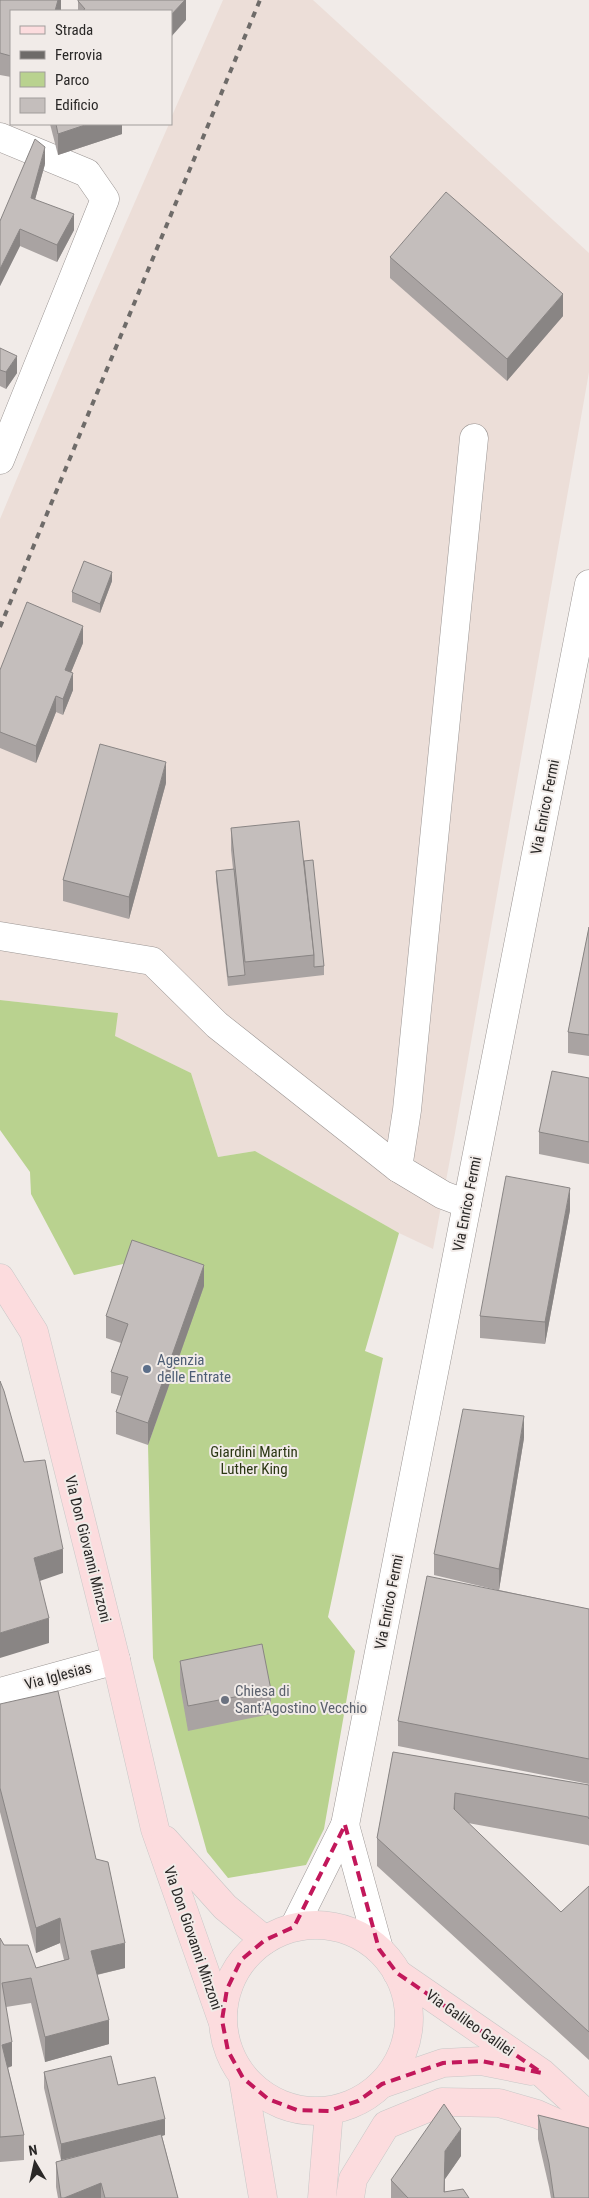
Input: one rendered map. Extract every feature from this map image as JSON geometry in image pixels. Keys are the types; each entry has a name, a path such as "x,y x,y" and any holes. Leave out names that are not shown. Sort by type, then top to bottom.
{"main road":[{"name":"Via Don Giovanni Minzoni","path":"0,1278 34,1332 116,1660 155,1829 222,2020"},
{"name":"Via Don Giovanni Minzoni","path":"155,1829 225,1907 265,1940"},
{"path":"243,2078 268,2099 297,2110 329,2111 358,2101 382,2084 400,2060 409,2031 408,2000 397,1973 379,1949 353,1932 324,1925 294,1927 265,1940 242,1960 227,1989 222,2020 228,2051 243,2078 263,2198"},
{"name":"Via Galileo Galilei","path":"397,1973 542,2073 589,2116"},
{"name":"Via Galileo Galilei","path":"382,2084 443,2063 481,2061 542,2073"},
{"path":"350,2198 353,2179 386,2125 442,2102 499,2103 537,2114 589,2136"},
{"path":"322,2198 329,2111"}],"street":[{"path":"0,137 87,173 105,199 0,460"},
{"path":"398,1168 407,1110 474,438"},
{"name":"Via Enrico Fermi","path":"294,1927 345,1825 589,584"},
{"path":"0,936 152,961 218,1025 398,1168 443,1195 467,1204"},
{"name":"Via Iglesias","path":"0,1692 116,1660"},
{"name":"Via Enrico Fermi","path":"345,1825 379,1949"}],"highlighted area":[{"path":"345,1825 379,1949 397,1973 542,2073 481,2061 443,2063 382,2084 358,2101 329,2111 297,2110 268,2099 243,2078 228,2051 222,2020 227,1989 241,1960 265,1940 294,1927"}],"shaded area":[{"path":"223,0 313,0 589,253 589,372 433,1249 399,1233 255,1151 218,1157 191,1073 114,1036 117,1013 0,1000 0,519 89,307 169,125 172,125 172,116"}],"green space":[{"name":"Giardini Martin Luther King","path":"0,1000 118,1013 115,1036 191,1073 218,1157 255,1151 399,1233 365,1351 383,1358 328,1617 355,1651 324,1829 306,1865 228,1878 207,1852 153,1658 148,1445 203,1286 132,1262 74,1275 31,1194 30,1172 0,1130"}],"building":[{"path":"0,0 58,0 55,10 10,10 10,56 0,53"},
{"path":"185,0 172,14 172,10 84,10 85,9 78,1"},
{"path":"56,125 85,125 58,134"},
{"path":"35,139 45,147 31,198 74,214 57,245 20,229 0,269 0,221"},
{"path":"446,192 563,294 507,359 390,257"},
{"path":"0,348 17,356 6,372 0,370"},
{"path":"84,561 112,572 100,604 72,592"},
{"path":"27,602 83,626 65,670 73,673 63,699 56,696 36,746 0,732 0,670"},
{"path":"100,744 166,762 129,897 63,880"},
{"path":"299,821 314,955 245,962 231,828"},
{"path":"313,860 324,966 314,967 304,861"},
{"path":"234,869 245,975 228,977 216,871"},
{"path":"589,927 589,1035 568,1032"},
{"path":"552,1071 589,1078 589,1142 539,1132"},
{"path":"506,1176 570,1188 545,1322 480,1316"},
{"name":"Agenzia delle Entrate","path":"132,1240 204,1265 148,1423 116,1412 128,1377 111,1372 128,1324 106,1316"},
{"path":"0,1381 24,1462 45,1460 63,1549 34,1558 49,1618 0,1633"},
{"path":"463,1409 524,1416 499,1569 434,1554"},
{"path":"427,1576 589,1609 589,1759 398,1721"},
{"path":"262,1644 271,1690 188,1706 180,1661"},
{"path":"58,1691 96,1859 108,1862 125,1943 91,1951 109,2020 45,2037 31,1978 2,1983 12,2042 2,2045 24,2135 0,2137 0,1938 4,1945 28,1945 36,1968 69,1959 60,1918 36,1928 0,1788 0,1704"},
{"path":"393,1752 589,1785 589,1819 588,1817 455,1793 454,1809 561,1912 589,1886 589,2032 377,1838"},
{"path":"111,2056 118,2085 155,2077 165,2119 61,2144 44,2072"},
{"path":"444,2104 461,2129 445,2151 444,2192 463,2189 469,2198 408,2198 391,2180"},
{"path":"538,2115 589,2128 589,2198 554,2198 549,2163"},
{"path":"161,2134 178,2198 105,2198 101,2183 61,2198 56,2162"}],"railway":[{"path":"0,627 260,0"}],"place":[{"name":"Agenzia delle Entrate","path":"147,1369"},
{"name":"Chiesa di Sant'Agostino Vecchio","path":"225,1700"}]}
